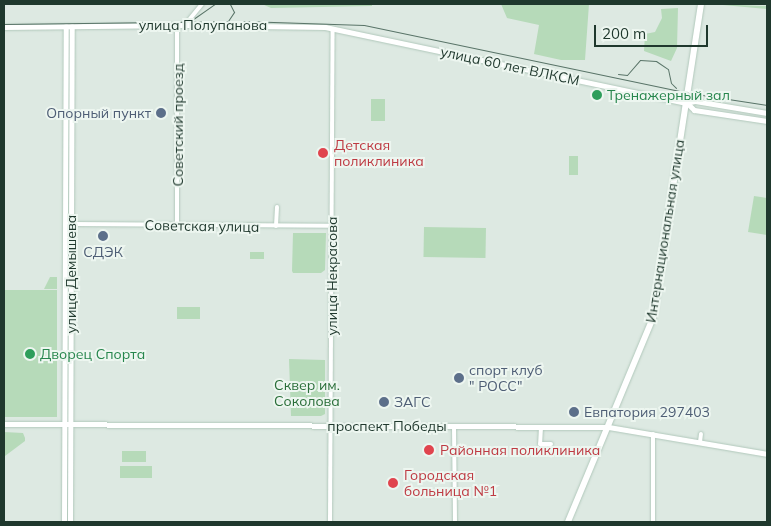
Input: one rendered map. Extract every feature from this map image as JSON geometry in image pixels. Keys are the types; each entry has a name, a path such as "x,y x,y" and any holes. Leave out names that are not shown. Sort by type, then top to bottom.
{"main road":[{"name":"Интернациональная улица","path":"568,522 653,318 701,4"}],"street":[{"path":"185,25 202,4"},
{"name":"Советский проезд","path":"177,25 177,226"},
{"name":"улица Полупанова","path":"4,28 185,25 307,26 333,29"},
{"name":"улица Демышева","path":"69,26 70,522"},
{"name":"улица 60 лет ВЛКСМ","path":"333,29 686,103 695,101 767,113"},
{"name":"улица Некрасова","path":"330,522 333,29"},
{"name":"улица 60 лет ВЛКСМ","path":"686,103 694,110 767,121"},
{"path":"276,226 277,207"},
{"name":"улица Демышева","path":"64,522 64,424 69,224"},
{"name":"Советская улица","path":"69,224 332,226"},
{"name":"проспект Победы","path":"4,424 608,428 767,454"},
{"path":"454,426 455,522"},
{"path":"541,427 540,444 551,444"},
{"path":"653,434 653,522"},
{"path":"700,442 701,434"}],"green space":[{"path":"262,4 372,4 372,6 271,8"},
{"path":"501,4 589,4 585,60 561,60 534,54 539,25 507,18"},
{"path":"712,4 767,6 767,9"},
{"path":"678,8 677,48 671,61 644,51 645,34 655,32 662,18 661,9"},
{"path":"70,82 69,220 68,83"},
{"path":"371,99 385,99 385,121 371,121"},
{"path":"569,156 578,156 578,175 569,175"},
{"path":"754,196 767,198 767,235 748,232"},
{"path":"67,227 69,227 69,415 67,415"},
{"path":"424,227 486,228 485,258 423,257"},
{"path":"293,233 326,233 325,270 321,273 293,273"},
{"path":"250,252 264,252 264,259 250,259"},
{"path":"50,277 57,277 57,289 44,289"},
{"name":"Дворец Спорта","path":"4,290 57,290 57,417 4,417"},
{"path":"177,307 200,307 200,319 177,319"},
{"name":"Сквер им. Соколова","path":"289,359 325,360 325,414 321,416 291,416"},
{"path":"4,432 23,433 25,438 25,441 5,456"},
{"path":"122,451 146,451 146,462 122,462"},
{"path":"120,466 152,466 152,478 120,478"}],"tram line":[{"path":"189,22 215,4"},
{"path":"228,21 234,12 230,4"},
{"path":"4,24 243,21 364,25 689,93 767,105"},
{"path":"618,74 627,75 640,60 656,61 668,69 671,83 676,88"}],"place":[{"name":"Тренажерный зал","path":"597,95"},
{"name":"Опорный пункт","path":"161,113"},
{"name":"Детская поликлиника","path":"323,153"},
{"name":"СДЭК","path":"103,236"},
{"name":"Дворец Спорта","path":"30,354"},
{"name":"спорт клуб \" РОСС\"","path":"459,378"},
{"name":"ЗАГС","path":"384,402"},
{"name":"Евпатория 297403","path":"574,412"},
{"name":"Районная поликлиника","path":"429,450"},
{"name":"Городская больница №1","path":"393,483"}]}
